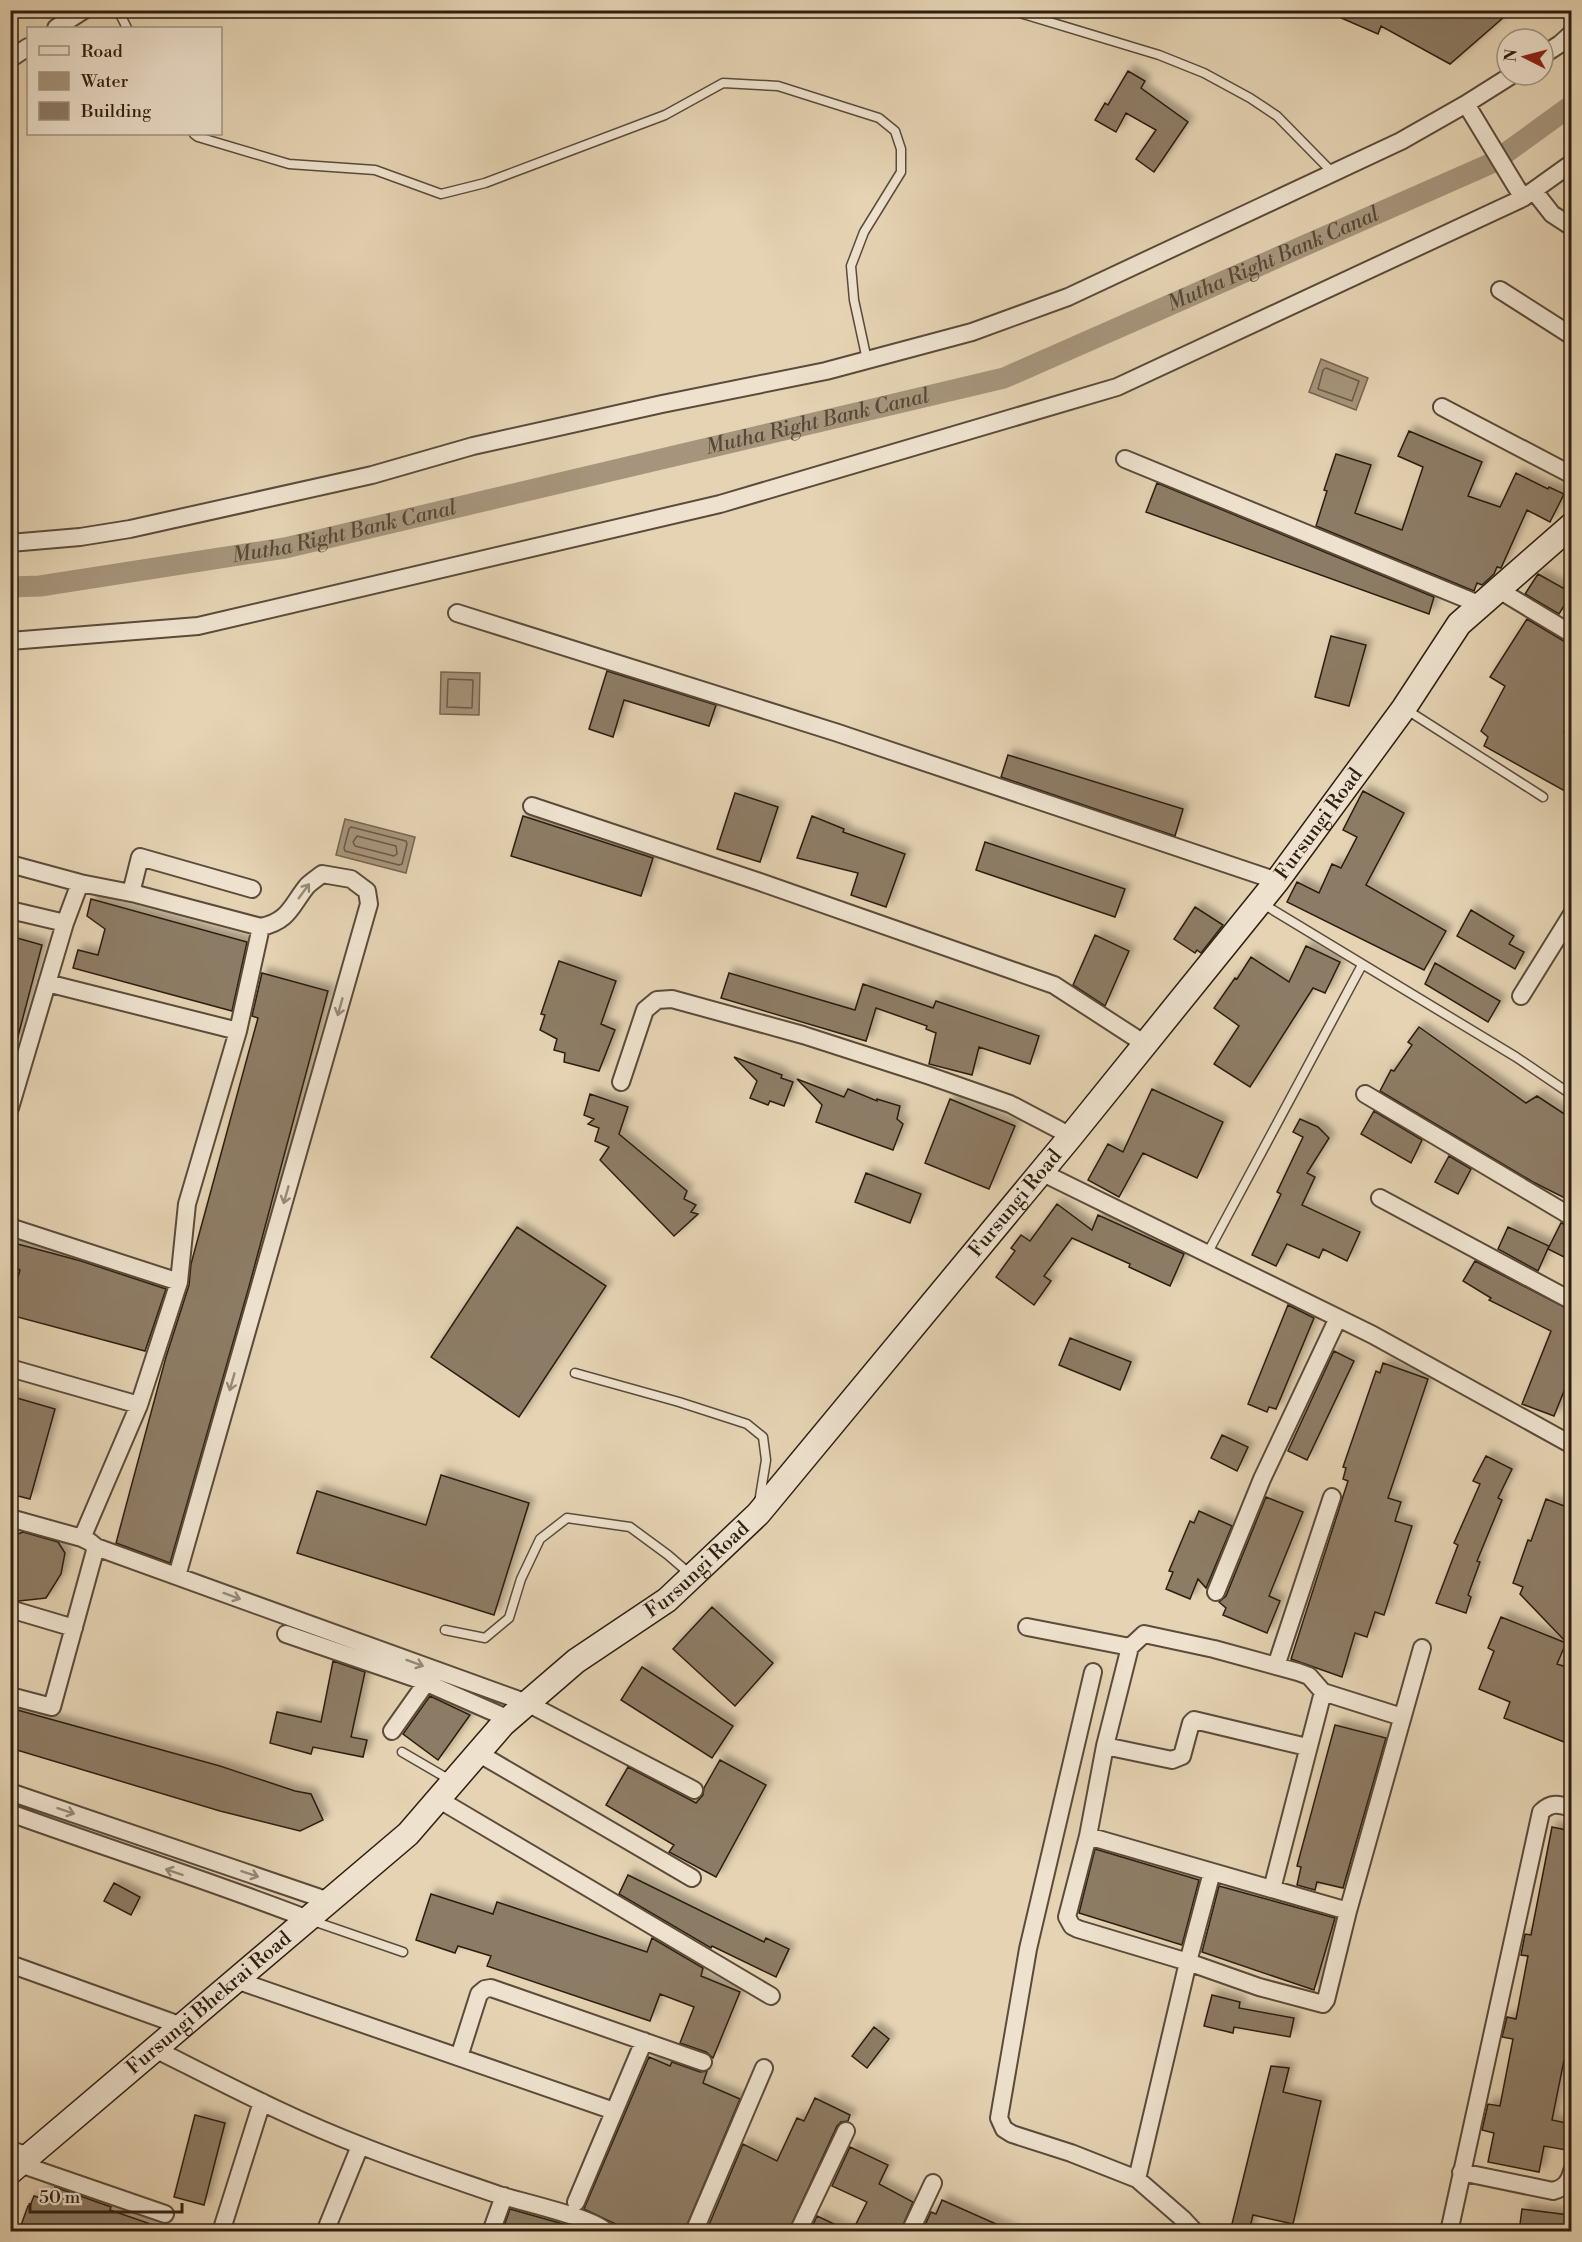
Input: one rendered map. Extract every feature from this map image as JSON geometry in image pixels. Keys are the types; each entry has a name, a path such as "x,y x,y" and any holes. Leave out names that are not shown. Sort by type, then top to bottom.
{"street":[{"path":"58,27 84,10"},
{"path":"1555,47 1572,33"},
{"path":"10,59 27,48"},
{"path":"10,543 80,537 130,529 372,475 484,443 826,371 972,332 1068,297 1264,206 1469,109 1497,87"},
{"path":"1469,109 1524,191 1572,227"},
{"path":"10,640 198,626 720,504 1117,387 1524,191 1572,163"},
{"path":"1500,290 1572,336"},
{"path":"1442,407 1572,475"},
{"path":"1125,459 1490,598 1572,634"},
{"name":"Fursungi Road","path":"408,1834 478,1753 518,1711 576,1661 667,1600 758,1514 1071,1136 1260,903 1404,708 1459,624 1572,525"},
{"path":"457,613 838,733 1277,881"},
{"path":"532,806 760,882 1054,985 1145,1044"},
{"path":"131,893 140,857 252,889"},
{"path":"10,864 261,927 275,924 291,911 308,885 322,874 351,879 367,891 369,904 177,1576"},
{"path":"10,1108 65,923 80,883"},
{"path":"10,910 65,923"},
{"path":"1521,996 1572,914"},
{"path":"10,1696 52,1707 74,1628 89,1543 139,1406 179,1282 188,1204 238,1031 261,927"},
{"path":"47,983 238,1031"},
{"path":"621,1082 645,1010 657,1000 672,999 803,1035 930,1076 1010,1104 1071,1136"},
{"path":"1365,1094 1572,1217"},
{"path":"1041,1172 1372,1335 1504,1409 1570,1441"},
{"path":"1380,1198 1572,1301"},
{"path":"10,1227 179,1282"},
{"path":"1216,1593 1262,1479 1338,1318"},
{"path":"10,1368 139,1406"},
{"path":"1276,1666 1332,1497"},
{"path":"10,1518 89,1543 177,1576 518,1711 694,1790"},
{"path":"10,1609 74,1628"},
{"path":"1028,1627 1130,1647"},
{"path":"286,1634 426,1683 518,1711"},
{"path":"1402,1717 1323,1692 1309,1676 1276,1666 1149,1634 1137,1638 1130,1647 1105,1746 1089,1836 1067,1911 1068,1922 1078,1929 1188,1962 1259,1987 1323,2004 1326,2000 1348,1911 1422,1648"},
{"path":"1093,1672 1028,1949 999,2118 1004,2129 1012,2133 1071,2152 1137,2179 1183,2218 1195,2232"},
{"path":"392,1731 426,1683"},
{"path":"1272,1889 1323,1692"},
{"path":"1105,1746 1172,1760 1178,1759 1182,1756 1194,1720 1307,1747"},
{"path":"478,1753 692,1878"},
{"path":"445,1791 771,1996"},
{"path":"10,1792 329,1901"},
{"path":"1449,2232 1541,1812 1556,1803 1572,1808"},
{"path":"10,1813 176,1873 232,1890 308,1919"},
{"name":"Fursungi Bhekrai Road","path":"18,2160 155,2049 408,1834"},
{"path":"1089,1836 1348,1911"},
{"path":"1137,2179 1188,1962 1212,1872"},
{"path":"10,1964 182,2026"},
{"path":"236,1980 614,2111"},
{"path":"459,2057 479,1994 491,1988 703,2062"},
{"path":"576,2202 644,2041"},
{"path":"155,2049 262,2102 360,2146 504,2196 586,2220 603,2227 606,2232"},
{"path":"694,2232 764,2068"},
{"path":"221,2232 262,2102"},
{"path":"798,2232 846,2131"},
{"path":"324,2232 360,2146"},
{"path":"18,2160 165,2214"},
{"path":"1461,2172 1553,2191 1568,2182 1572,2171"},
{"path":"910,2232 933,2182"},
{"path":"491,2232 504,2196"}],"lane":[{"path":"118,10 126,27"},
{"path":"1010,10 1159,55 1204,73 1250,98 1277,117 1332,172"},
{"path":"195,135 289,164 375,170 441,194 485,183 665,115 723,83 778,86 879,118 895,131 901,149 901,172 864,232 851,267 854,300 867,360"},
{"path":"1404,708 1543,797"},
{"path":"1260,903 1516,1057 1572,1095"},
{"path":"1206,1254 1362,964"},
{"path":"575,1373 680,1402 747,1424 763,1437 766,1460 758,1514"},
{"path":"445,1630 485,1638 508,1618 521,1579 540,1539 567,1518 630,1527 692,1576"},
{"path":"402,1752 445,1791"},
{"path":"308,1919 403,1952"}],"water":[{"path":"1321,359 1368,378 1356,410 1309,392"},
{"path":"441,672 480,673 479,715 440,714"},
{"path":"345,819 415,837 406,873 336,855"}],"building":[{"path":"1323,10 1512,10 1450,64 1381,26 1378,34"},
{"path":"1128,71 1145,81 1141,88 1188,122 1154,172 1136,159 1156,130 1126,113 1116,132 1095,120 1105,103 1108,105"},
{"path":"1409,431 1482,462 1468,496 1500,507 1516,473 1548,489 1549,487 1564,494 1550,522 1527,510 1501,568 1497,567 1494,574 1482,585 1477,583 1474,591 1316,526 1327,491 1324,490 1336,454 1371,465 1355,513 1402,530 1423,467 1398,456"},
{"path":"1157,483 1434,597 1429,614 1146,512"},
{"path":"1538,574 1572,593 1559,614 1525,594"},
{"path":"1527,619 1572,646 1572,716 1564,732 1572,737 1572,795 1484,746 1488,737 1481,731 1505,686 1490,677"},
{"path":"1331,636 1366,645 1349,706 1315,697"},
{"path":"607,671 716,705 709,726 624,700 613,737 589,729"},
{"path":"1008,755 1183,809 1175,836 1001,777"},
{"path":"1363,791 1404,813 1366,885 1446,931 1424,970 1287,902 1297,882 1319,893 1332,864 1341,868 1357,837 1343,830"},
{"path":"735,793 778,807 760,862 717,849"},
{"path":"523,816 653,858 641,896 511,856"},
{"path":"812,816 844,829 843,832 905,854 886,907 851,895 858,873 797,858"},
{"path":"985,842 1125,889 1115,917 976,870"},
{"path":"91,899 247,942 232,1011 73,968 78,950 98,955 105,929 87,916"},
{"path":"1195,907 1223,925 1201,953 1197,950 1195,953 1174,939"},
{"path":"1471,910 1514,936 1509,944 1524,952 1515,969 1457,936"},
{"path":"1095,935 1129,951 1105,1006 1073,985"},
{"path":"10,936 42,945 16,1044 10,1043"},
{"path":"1306,946 1340,962 1325,993 1313,988 1250,1087 1214,1064 1239,1026 1214,1008 1251,957 1289,982"},
{"path":"559,961 616,981 601,1024 615,1030 599,1071 564,1062 565,1053 554,1050 557,1039 540,1030 545,1015 541,1014"},
{"path":"1435,963 1500,1001 1488,1022 1425,984"},
{"path":"262,973 328,991 250,1283 170,1563 116,1543 166,1357 189,1285 191,1264 258,1018 252,1016"},
{"path":"729,973 855,1010 863,984 933,1008 936,1001 1039,1036 1030,1064 979,1047 972,1075 929,1064 936,1033 926,1029 927,1026 876,1008 866,1041 721,998"},
{"path":"1419,1027 1526,1103 1537,1096 1572,1119 1572,1204 1571,1201 1533,1182 1380,1091 1391,1070 1394,1071 1412,1045 1408,1042"},
{"path":"734,1057 782,1075 781,1078 793,1082 784,1106 770,1101 768,1105 750,1098 757,1081"},
{"path":"797,1079 844,1097 848,1089 877,1101 877,1099 900,1106 897,1119 903,1124 893,1150 816,1122 822,1105"},
{"path":"1152,1089 1223,1122 1197,1178 1143,1153 1119,1197 1088,1180 1108,1144 1123,1152"},
{"path":"590,1094 628,1107 619,1134 687,1191 684,1199 696,1205 691,1212 698,1214 674,1236 600,1160 609,1147 595,1141 599,1128 588,1124 594,1119 584,1115"},
{"path":"950,1099 1015,1126 989,1189 925,1163"},
{"path":"1374,1111 1422,1140 1411,1163 1361,1134"},
{"path":"1300,1119 1318,1127 1329,1138 1307,1173 1315,1177 1302,1205 1360,1232 1347,1261 1323,1249 1319,1258 1287,1244 1276,1266 1252,1255 1281,1194 1277,1192 1303,1137 1293,1132"},
{"path":"1449,1156 1471,1169 1458,1194 1435,1182"},
{"path":"866,1173 921,1194 910,1223 855,1202"},
{"path":"1057,1204 1092,1230 1098,1215 1184,1254 1170,1286 1129,1267 1130,1264 1072,1238 1044,1276 1051,1281 1034,1305 996,1277 1015,1251 1011,1248 1021,1235 1030,1241"},
{"path":"1561,1223 1572,1227 1572,1261 1548,1249"},
{"path":"517,1227 606,1286 519,1417 431,1357"},
{"path":"1508,1227 1549,1246 1538,1271 1498,1249"},
{"path":"10,1242 81,1261 166,1289 145,1351 10,1315 10,1305 20,1270 10,1264"},
{"path":"1475,1261 1572,1311 1572,1371 1554,1416 1522,1404 1551,1331 1489,1300 1491,1298 1463,1281"},
{"path":"1288,1305 1314,1318 1276,1409 1269,1407 1267,1412 1248,1404"},
{"path":"1070,1338 1131,1362 1120,1390 1059,1365"},
{"path":"1334,1351 1354,1361 1307,1460 1288,1451"},
{"path":"1383,1363 1428,1379 1388,1498 1401,1502 1395,1521 1412,1526 1384,1615 1375,1612 1367,1637 1355,1633 1342,1677 1291,1659 1348,1481 1343,1479 1346,1468 1343,1467 1376,1371 1380,1373"},
{"path":"10,1396 55,1409 30,1499 10,1494"},
{"path":"1222,1435 1248,1447 1237,1471 1211,1458"},
{"path":"1486,1456 1512,1469 1498,1498 1502,1500 1477,1561 1480,1562 1468,1595 1471,1597 1466,1613 1436,1603 1458,1545 1454,1543 1480,1484 1473,1481"},
{"path":"441,1475 529,1503 494,1615 297,1553 317,1491 426,1525"},
{"path":"1266,1497 1303,1512 1269,1596 1280,1601 1267,1633 1223,1615 1226,1608 1219,1602 1226,1596"},
{"path":"1546,1499 1572,1509 1572,1628 1566,1642 1520,1594 1523,1587 1513,1583"},
{"path":"1199,1511 1232,1526 1206,1588 1198,1579 1190,1599 1166,1589 1173,1572 1169,1571 1190,1521 1194,1523"},
{"path":"23,1532 58,1542 65,1553 61,1574 46,1598 19,1601 10,1598 10,1537"},
{"path":"712,1607 773,1663 735,1706 673,1649"},
{"path":"1501,1617 1566,1643 1557,1664 1572,1669 1572,1698 1565,1714 1572,1717 1572,1723 1564,1742 1504,1718 1510,1702 1479,1689 1494,1651 1488,1648"},
{"path":"333,1661 365,1672 351,1737 367,1740 363,1757 313,1747 311,1754 270,1743 277,1712 321,1722"},
{"path":"642,1667 733,1726 712,1758 621,1700"},
{"path":"430,1696 470,1715 438,1760 403,1734"},
{"path":"10,1708 220,1766 295,1791 311,1794 323,1820 300,1831 220,1811 10,1748"},
{"path":"1335,1725 1386,1738 1343,1888 1317,1882 1315,1890 1297,1885 1301,1867 1297,1866"},
{"path":"720,1760 766,1785 716,1877 669,1852 674,1845 606,1805 628,1767 696,1803 703,1795 704,1788"},
{"path":"1552,1827 1572,1831 1572,2005 1566,2030 1572,2031 1572,2061 1564,2060 1552,2120 1571,2124 1566,2150 1544,2146 1539,2172 1488,2162 1494,2133 1482,2130 1488,2104 1500,2106 1513,2039 1502,2037 1507,2017 1516,2019 1528,1956 1521,1955 1525,1934 1531,1935"},
{"path":"1095,1849 1199,1880 1182,1945 1079,1913"},
{"path":"628,1875 764,1942 766,1938 789,1949 776,1977 712,1946 711,1948 619,1894"},
{"path":"114,1883 140,1897 131,1915 104,1901"},
{"path":"1219,1886 1335,1918 1314,1990 1202,1952"},
{"path":"431,1894 493,1914 497,1902 647,1952 652,1938 703,1968 701,1976 740,1992 713,2058 706,2052 680,2043 694,2007 660,1994 650,2021 487,1966 491,1956 458,1946 455,1953 416,1940"},
{"path":"1212,1995 1240,2002 1239,2008 1294,2018 1290,2037 1234,2027 1233,2033 1204,2026"},
{"path":"874,2027 889,2039 867,2068 852,2056"},
{"path":"649,2057 670,2066 672,2062 700,2072 707,2071 703,2083 740,2099 684,2232 632,2232 584,2209"},
{"path":"1271,2066 1289,2068 1283,2092 1321,2101 1293,2224 1253,2215 1249,2232 1230,2232"},
{"path":"815,2098 850,2115 848,2121 841,2122 837,2126 788,2232 706,2232 743,2144 777,2161 797,2118 804,2121"},
{"path":"195,2115 225,2123 204,2205 174,2197"},
{"path":"850,2147 888,2165 879,2184 913,2202 900,2232 852,2232 867,2202 832,2186"},
{"path":"55,2187 111,2207 110,2210 165,2229 165,2232 30,2232 20,2228 34,2196 41,2198 45,2189 54,2192"},
{"path":"942,2200 1014,2232 922,2232 931,2212 936,2214"},
{"path":"510,2209 570,2226 581,2232 502,2232"},
{"path":"1522,2209 1569,2215 1567,2232 1519,2232"},
{"path":"817,2216 851,2232 810,2232"}],"waterway":[{"name":"Mutha Right Bank Canal","path":"10,587 40,586 285,548 1004,378 1492,163 1572,105"}]}
